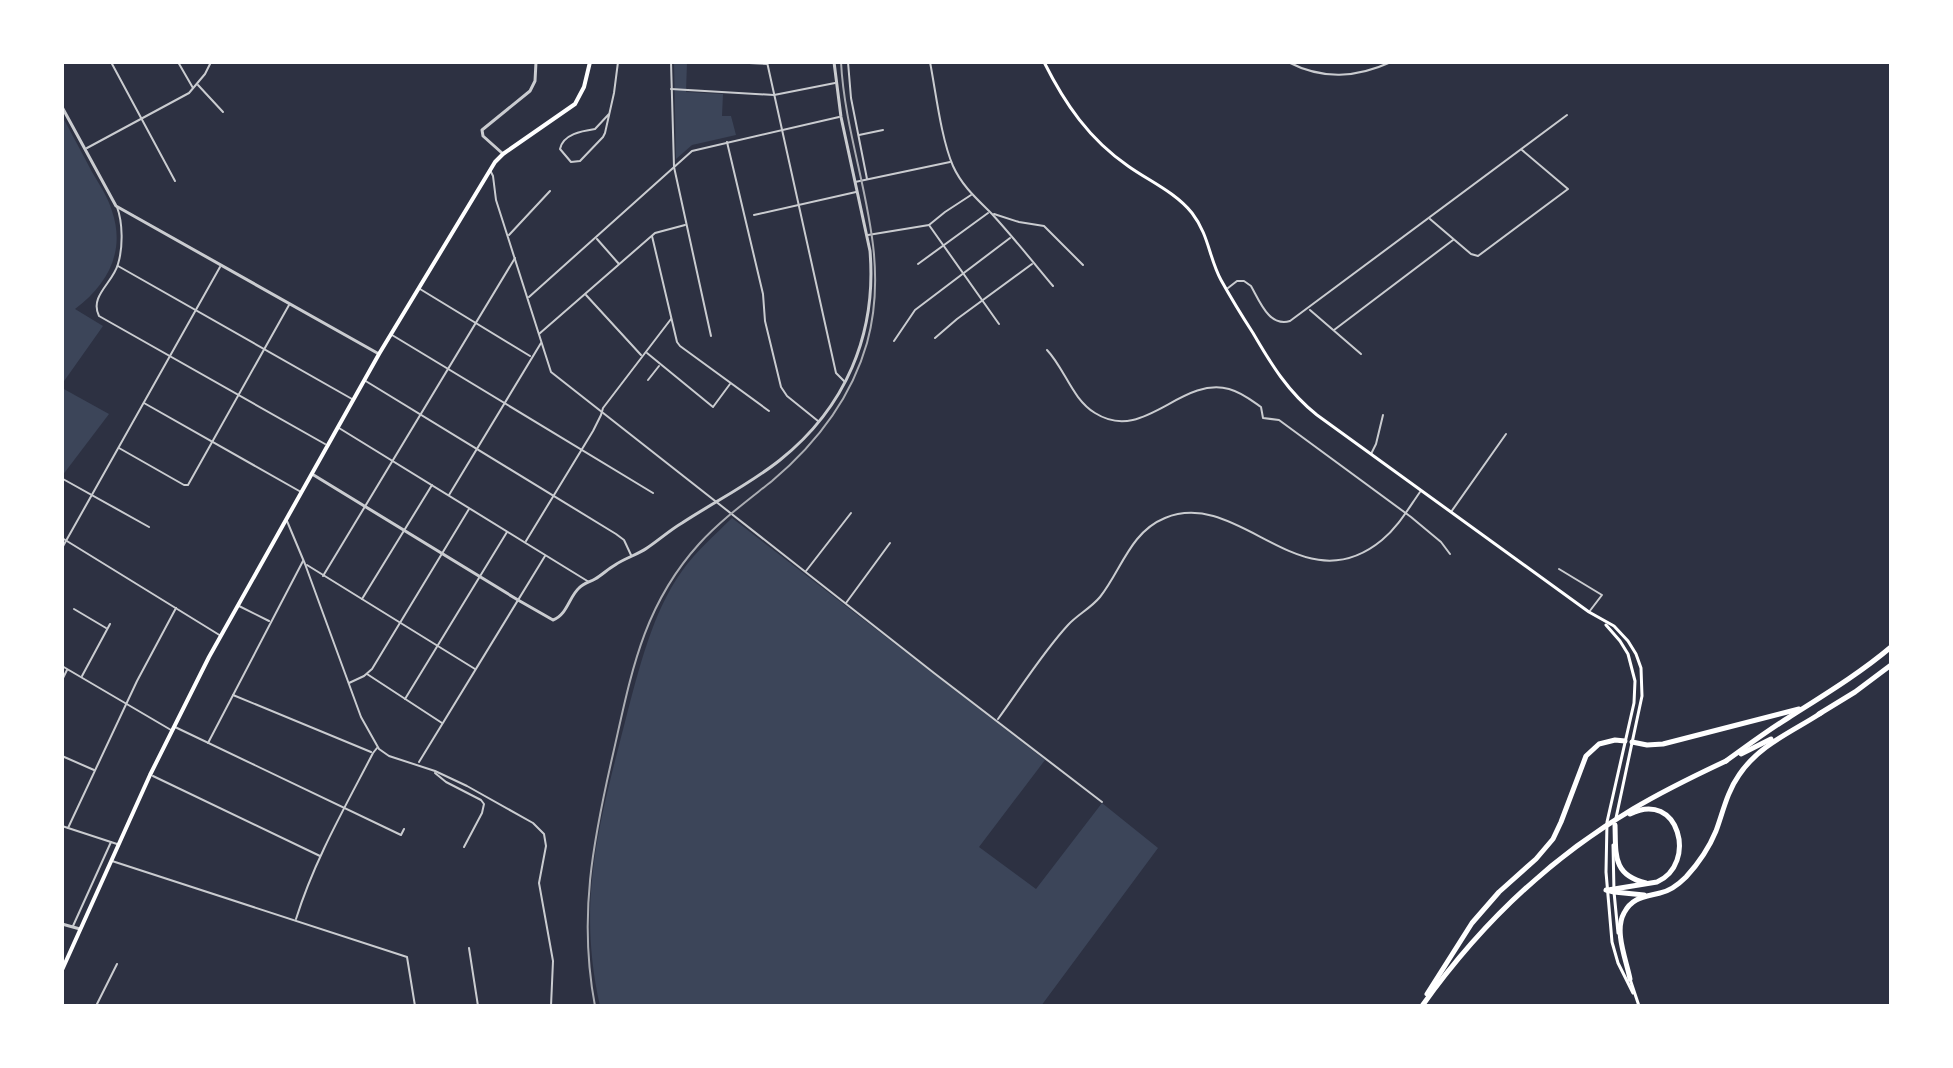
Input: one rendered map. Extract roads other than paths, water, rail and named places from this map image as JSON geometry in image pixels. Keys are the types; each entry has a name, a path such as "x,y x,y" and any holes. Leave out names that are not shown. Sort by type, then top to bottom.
{"highway":[{"path":"1726,761 1787,718 1825,696 1891,647"},
{"path":"1630,979 1621,920 1630,904 1636,899 1669,890 1693,869 1715,833 1735,782 1756,754 1855,692 1891,665"},
{"path":"1632,742 1668,743 1792,711 1825,696"},
{"path":"1420,1006 1488,924 1535,879 1583,842 1670,788 1821,713"},
{"path":"1420,1006 1472,923 1549,844 1561,822 1586,756 1599,744 1625,741"},
{"path":"1614,890 1664,879 1676,865 1679,844 1677,829 1669,817 1655,808 1630,812"},
{"path":"1615,825 1619,866 1628,876 1647,884"},
{"path":"1606,890 1649,895"}],"main road":[{"path":"62,970 173,728 379,354 490,170 503,154 575,104 582,93 590,62"},
{"path":"1044,62 1067,105 1093,137 1126,165 1177,198 1191,212 1204,232 1218,274 1276,372 1292,392 1371,455 1603,622 1624,647 1631,660 1635,695 1606,836 1606,890 1614,949 1639,1006"},
{"path":"1603,622 1614,626 1628,641 1641,668 1642,696 1619,797 1613,855 1619,943 1639,1006"},
{"path":"1625,741 1632,742"}],"street":[{"path":"111,62 175,181"},
{"path":"178,62 194,89"},
{"path":"85,149 181,99 194,89 211,62"},
{"path":"503,154 483,136 482,130 529,92 534,83 536,62"},
{"path":"609,114 595,129 582,130 563,141 562,153 577,163 603,137 609,114 618,62"},
{"path":"671,62 674,167 711,336"},
{"path":"729,62 767,63 836,373 845,381"},
{"path":"312,474 553,620 561,616 579,588 645,550 676,526 779,461 819,421 845,381 861,349 867,318 871,264 841,117 834,62"},
{"path":"848,62 851,98 867,179"},
{"path":"930,62 951,162 961,181 1053,286"},
{"path":"1288,62 1335,76 1366,72 1391,62"},
{"path":"671,89 774,95 836,83"},
{"path":"198,84 223,112"},
{"path":"62,107 116,206 120,220 117,266 95,307 101,318 328,446"},
{"path":"1227,289 1237,281 1248,283 1270,318 1281,323 1289,322 1567,115"},
{"path":"528,298 695,150 841,117"},
{"path":"858,135 883,130"},
{"path":"727,142 763,294 765,321 781,387 787,396 819,421"},
{"path":"1429,218 1474,256 1479,256 1568,189 1521,149"},
{"path":"855,182 951,162"},
{"path":"490,170 496,200 551,372 1102,802"},
{"path":"508,236 550,191"},
{"path":"754,215 857,192"},
{"path":"867,235 929,225 972,194"},
{"path":"116,206 379,354"},
{"path":"990,212 1044,226 1083,265"},
{"path":"918,264 990,212"},
{"path":"539,334 652,236 687,224"},
{"path":"929,225 999,324"},
{"path":"652,236 677,342 769,411"},
{"path":"596,237 620,265"},
{"path":"894,341 915,310 1011,238"},
{"path":"1334,330 1454,239"},
{"path":"323,576 515,257"},
{"path":"935,338 1033,263"},
{"path":"62,548 64,539 221,265"},
{"path":"117,266 353,400"},
{"path":"419,288 531,357"},
{"path":"585,295 642,356"},
{"path":"118,447 188,485 290,304"},
{"path":"1309,309 1361,354"},
{"path":"525,542 603,408 671,319"},
{"path":"391,334 653,493"},
{"path":"448,496 541,342"},
{"path":"1047,350 1084,404 1099,416 1113,420 1140,419 1204,388 1235,391 1261,407 1263,418 1279,420 1405,513 1441,542 1450,554"},
{"path":"646,351 713,407 730,383"},
{"path":"648,380 661,364"},
{"path":"364,380 616,534 624,540 631,556"},
{"path":"144,403 302,492"},
{"path":"1371,455 1383,415"},
{"path":"338,427 589,582"},
{"path":"1450,513 1506,434"},
{"path":"63,479 149,527"},
{"path":"361,600 432,485"},
{"path":"997,720 1064,630 1104,591 1137,538 1158,521 1186,513 1212,515 1297,555 1328,560 1369,549 1387,536 1421,491"},
{"path":"347,683 367,674 469,508"},
{"path":"805,572 851,513"},
{"path":"287,520 347,683 378,747 389,756 435,771 494,800 541,831 546,843 539,883 553,961 551,1006"},
{"path":"405,699 508,531"},
{"path":"64,539 221,636"},
{"path":"845,604 890,543"},
{"path":"418,764 546,555"},
{"path":"304,562 476,669"},
{"path":"208,743 304,562"},
{"path":"1559,569 1602,595 1589,612"},
{"path":"238,606 270,622"},
{"path":"68,828 126,703 176,608"},
{"path":"74,609 107,629"},
{"path":"82,678 110,624"},
{"path":"62,666 173,728 401,835 404,829"},
{"path":"62,680 68,669"},
{"path":"367,674 443,723"},
{"path":"233,694 373,753"},
{"path":"295,920 321,857 378,747"},
{"path":"62,756 96,770"},
{"path":"435,771 440,779 484,804 464,847"},
{"path":"150,775 321,857"},
{"path":"62,826 118,845"},
{"path":"73,927 111,842"},
{"path":"111,861 407,957 415,1006"},
{"path":"62,924 80,929"},
{"path":"469,948 478,1006"},
{"path":"96,1006 117,964"}],"railway":[{"path":"595,1006 588,941 594,848 626,697 651,617 664,592 699,544 772,481 818,435 852,383 867,343 874,307 872,236 851,133 841,62"}]}
